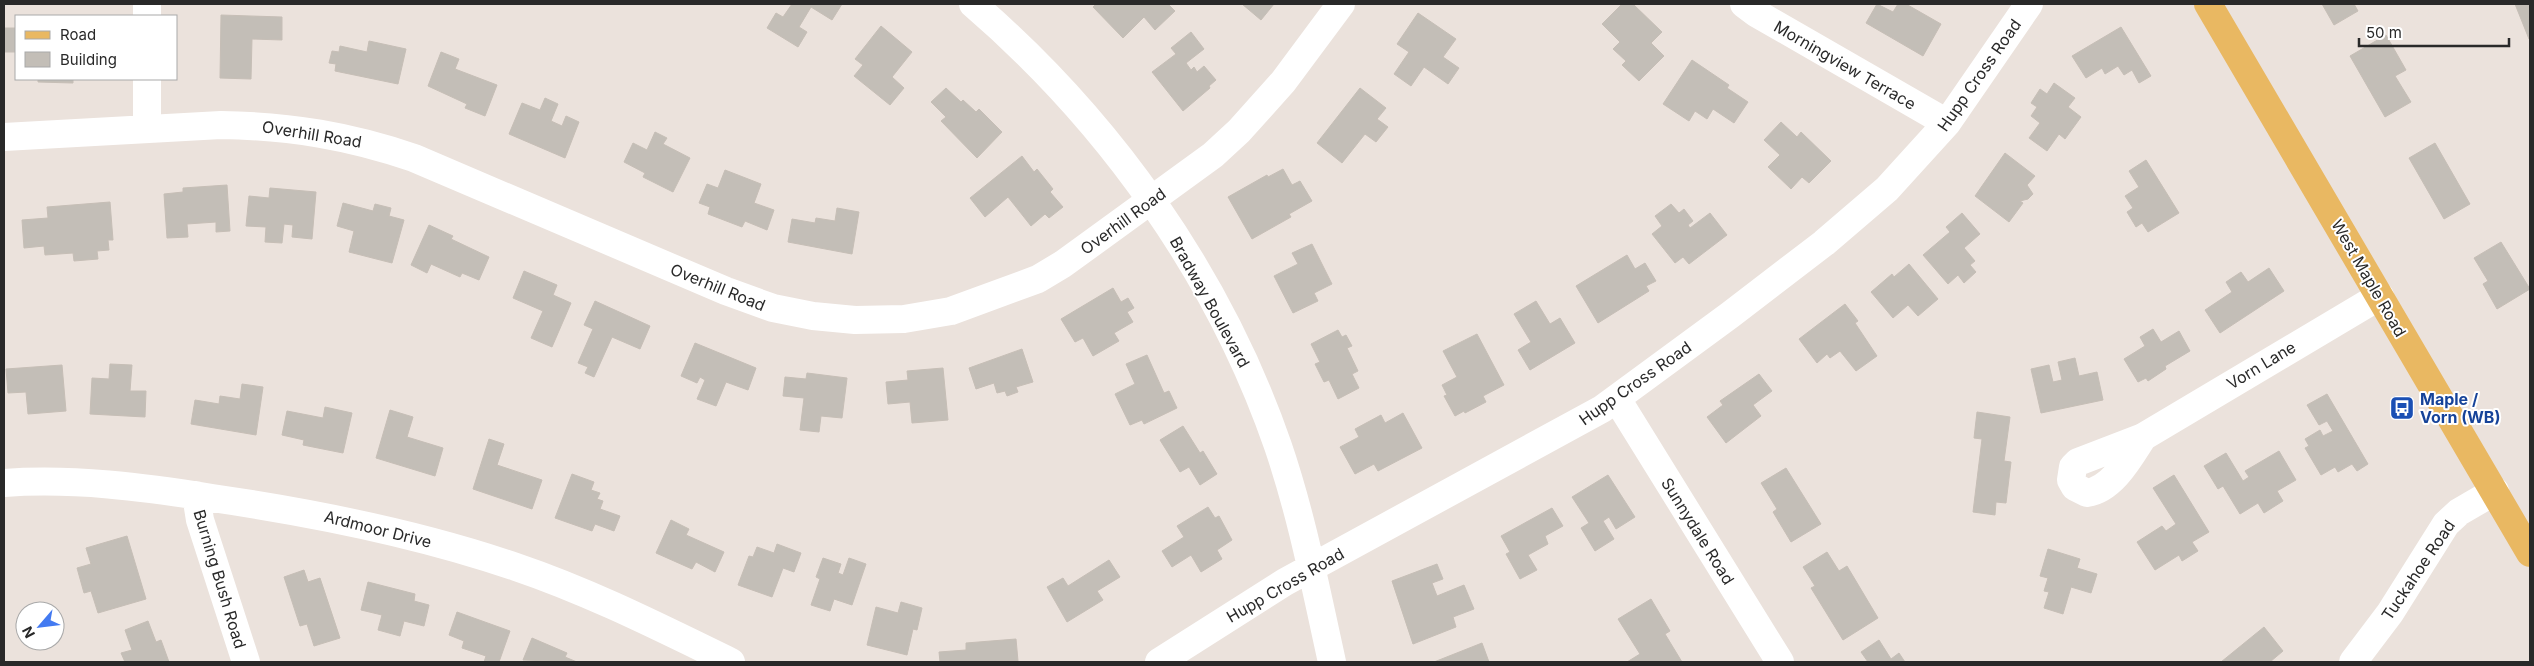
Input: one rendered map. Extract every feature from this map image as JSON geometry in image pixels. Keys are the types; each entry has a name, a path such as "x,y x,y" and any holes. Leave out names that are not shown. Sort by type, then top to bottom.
{"main road":[{"name":"West Maple Road","path":"2208,4 2530,553"}],"street":[{"name":"Bradway Boulevard","path":"973,4 1050,76 1097,129 1151,201 1186,255 1257,390 1281,456 1300,522 1332,662"},
{"name":"Overhill Road","path":"4,136 252,125 326,133 372,144 414,158 726,292 773,308 855,320 904,319 951,311 1029,283 1063,264 1151,201 1213,155 1239,130 1283,82 1341,4"},
{"name":"Morningview Terrace","path":"1744,4 1756,13 1947,123"},
{"name":"Hupp Cross Road","path":"1159,662 1310,569 1528,451 1616,399 1824,243 1887,189 1947,123 2029,4"},
{"path":"147,80 147,129"},
{"name":"Vorn Lane","path":"2143,436 2380,296"},
{"name":"Sunnydale Road","path":"1616,399 1780,662"},
{"name":"Ardmoor Drive","path":"4,483 48,481 170,491 330,517 517,567 598,600 731,662"},
{"name":"Tuckahoe Road","path":"2353,662 2385,621 2446,524 2459,512 2495,491"},
{"name":"Burning Bush Road","path":"196,495 200,520 246,662"}],"building":[{"path":"792,4 842,4 832,20 811,7 799,27 807,32 798,47 767,28 776,13 783,17"},
{"path":"1096,4 1168,4 1175,11 1155,30 1144,17 1123,38 1093,7"},
{"path":"1242,4 1274,4 1261,20"},
{"path":"1622,4 1633,4 1662,32 1651,43 1664,56 1639,81 1622,65 1626,61 1613,49 1620,42 1602,24"},
{"path":"1877,4 1893,12 1898,4 1906,4 1941,24 1923,56 1866,23"},
{"path":"2322,4 2354,4 2358,11 2334,25"},
{"path":"2515,4 2530,4 2529,39"},
{"path":"1418,13 1456,39 1443,57 1459,68 1448,84 1424,67 1411,86 1394,74 1409,52 1397,44"},
{"path":"221,15 282,17 282,40 252,39 251,79 220,78"},
{"path":"881,26 912,52 892,77 904,88 890,105 854,76 863,65 855,59"},
{"path":"2121,27 2151,76 2139,83 2132,70 2124,75 2118,66 2105,74 2102,68 2086,78 2072,56"},
{"path":"4,28 15,28 15,52 4,52"},
{"path":"1191,32 1204,49 1186,63 1191,70 1194,67 1197,72 1204,66 1216,80 1209,86 1210,88 1183,111 1152,72 1176,54 1171,48"},
{"path":"2386,35 2406,70 2395,76 2411,102 2385,117 2350,56"},
{"path":"369,41 406,49 398,84 335,71 336,64 329,63 332,51 339,52 340,46 367,52"},
{"path":"441,52 459,59 455,69 497,85 485,116 465,108 467,104 428,86"},
{"path":"1692,60 1729,85 1727,88 1748,102 1734,123 1713,109 1707,119 1695,111 1689,121 1663,104"},
{"path":"38,80 73,80 73,83 38,82"},
{"path":"2054,83 2075,98 2068,107 2081,117 2065,139 2059,134 2047,151 2029,138 2040,123 2031,116 2037,107 2031,103 2040,89 2047,94"},
{"path":"946,88 961,102 963,100 976,112 979,109 1002,132 977,158 941,121 946,117 931,102"},
{"path":"1360,88 1386,108 1377,119 1388,127 1376,142 1365,134 1342,163 1317,143"},
{"path":"545,98 558,104 551,121 562,126 566,116 579,122 565,158 509,134 522,103 540,110"},
{"path":"1781,122 1797,137 1801,132 1831,161 1809,183 1802,177 1791,189 1768,167 1780,155 1764,140"},
{"path":"655,132 667,138 663,144 690,158 673,192 643,177 645,173 624,162 633,143 647,150"},
{"path":"2435,143 2470,204 2444,219 2409,158"},
{"path":"2005,153 2035,176 2027,185 2033,194 2028,199 2020,201 2023,203 2009,222 1975,196"},
{"path":"1022,156 1034,172 1037,169 1053,189 1050,192 1063,207 1049,218 1045,214 1031,226 1008,197 985,217 970,198"},
{"path":"2146,160 2179,213 2148,232 2142,223 2136,227 2127,212 2133,208 2125,196 2139,187 2129,171"},
{"path":"1283,169 1292,185 1300,181 1312,201 1289,214 1291,217 1252,239 1228,197 1267,175 1268,177"},
{"path":"725,170 761,184 754,203 774,210 767,230 745,221 742,227 708,214 710,207 699,203 707,184 718,188"},
{"path":"227,185 230,231 216,232 216,222 187,224 188,237 167,238 164,194 183,192 183,188"},
{"path":"270,188 316,192 312,239 292,237 293,225 284,224 282,243 265,242 266,227 246,226 249,196 269,198"},
{"path":"110,202 113,240 108,240 109,250 97,251 98,259 74,261 73,253 45,255 44,246 24,248 22,220 48,218 47,207"},
{"path":"343,203 373,211 375,204 391,208 389,216 404,220 392,263 349,252 354,231 337,226"},
{"path":"1671,204 1679,213 1684,209 1693,221 1688,225 1690,228 1710,213 1727,235 1689,264 1683,257 1675,263 1652,234 1662,226 1655,216"},
{"path":"837,208 859,212 852,254 788,242 792,219 815,223 816,218 835,221"},
{"path":"1962,213 1980,234 1964,248 1975,261 1970,265 1976,272 1964,283 1958,275 1948,284 1923,255 1950,232 1946,227"},
{"path":"429,225 453,236 451,239 489,257 479,280 462,273 460,277 431,264 427,273 411,265"},
{"path":"2501,242 2530,289 2497,309 2483,284 2488,281 2474,258"},
{"path":"1312,244 1332,284 1314,293 1318,301 1293,313 1274,276 1298,264 1292,253"},
{"path":"1627,255 1635,269 1645,263 1656,281 1646,286 1649,291 1598,323 1576,286"},
{"path":"1909,264 1938,299 1918,316 1908,305 1893,318 1871,292 1892,274 1894,277"},
{"path":"2269,268 2284,291 2220,333 2205,310 2232,292 2226,282 2241,272 2248,282"},
{"path":"524,271 557,285 553,295 571,303 552,347 531,338 543,311 513,298"},
{"path":"1113,288 1121,302 1128,298 1134,308 1127,312 1133,322 1114,333 1119,341 1093,356 1083,338 1075,342 1061,319"},
{"path":"595,301 650,326 640,349 612,337 594,377 585,373 588,367 578,363 593,329 584,325"},
{"path":"1536,301 1550,324 1560,318 1575,343 1530,370 1518,350 1531,342 1514,314"},
{"path":"1845,304 1858,321 1855,323 1877,356 1856,371 1840,351 1830,358 1827,354 1817,363 1799,339"},
{"path":"2153,329 2161,342 2179,331 2190,351 2165,366 2166,369 2148,381 2146,378 2138,382 2124,359 2145,346 2140,337"},
{"path":"1338,330 1342,337 1346,335 1352,346 1347,348 1358,371 1352,374 1359,388 1338,399 1329,380 1324,382 1315,364 1320,362 1311,344"},
{"path":"1477,334 1504,385 1483,396 1486,402 1455,416 1444,396 1447,395 1442,385 1457,377 1443,351"},
{"path":"695,343 756,368 748,390 726,382 716,406 697,399 705,380 700,377 697,383 681,376"},
{"path":"1022,349 1033,382 1016,387 1018,392 1007,396 1005,391 997,393 994,383 976,389 969,368"},
{"path":"1147,355 1164,393 1169,391 1177,408 1144,424 1142,420 1130,425 1115,394 1135,384 1126,364"},
{"path":"2075,358 2079,376 2097,372 2103,400 2041,413 2031,369 2049,365 2053,382 2062,380 2058,362"},
{"path":"110,364 132,365 130,391 146,391 145,417 90,414 92,378 109,379"},
{"path":"62,365 66,411 28,414 26,392 8,393 6,369"},
{"path":"943,368 948,420 912,423 910,402 888,404 886,382 908,380 907,371"},
{"path":"807,373 847,378 842,418 821,416 819,432 800,430 804,398 783,396 785,377 806,379"},
{"path":"1759,374 1772,391 1753,405 1761,416 1726,443 1707,417 1723,405 1720,401"},
{"path":"242,384 263,387 256,435 191,424 195,400 219,404 220,396 240,399"},
{"path":"2327,394 2368,464 2357,471 2352,464 2338,472 2335,467 2321,475 2305,448 2309,446 2305,439 2320,430 2323,436 2333,431 2327,421 2319,425 2307,405"},
{"path":"325,407 352,413 343,453 303,445 304,440 282,435 287,411 323,418"},
{"path":"390,410 413,417 407,437 443,448 435,476 376,458"},
{"path":"1977,412 2010,417 2004,461 2011,462 2006,503 1996,502 1995,515 1973,512 1982,439 1974,438"},
{"path":"1403,413 1422,448 1378,471 1374,464 1355,474 1340,447 1359,437 1355,429 1381,415 1385,423"},
{"path":"1183,426 1200,453 1203,451 1217,474 1200,485 1189,467 1180,472 1160,440"},
{"path":"489,439 504,444 497,465 542,480 532,509 473,489"},
{"path":"2279,451 2296,480 2277,491 2283,501 2264,513 2258,503 2240,514 2223,486 2218,489 2204,466 2226,453 2243,481 2249,477 2245,471"},
{"path":"1786,468 1821,524 1791,542 1773,512 1777,509 1761,483"},
{"path":"572,474 594,482 591,490 600,493 597,499 603,501 600,509 620,516 614,531 595,524 592,531 555,518"},
{"path":"1608,475 1635,517 1616,529 1609,517 1603,521 1614,539 1595,551 1581,528 1589,523 1572,497"},
{"path":"2174,475 2209,532 2192,542 2198,551 2182,561 2179,555 2155,570 2137,542 2162,526 2166,531 2176,524 2153,488"},
{"path":"1208,507 1215,518 1219,516 1232,540 1217,550 1222,559 1201,572 1191,555 1172,567 1162,551 1184,537 1177,526"},
{"path":"1552,508 1563,526 1545,536 1548,544 1528,555 1537,570 1520,579 1506,554 1510,552 1501,536"},
{"path":"671,520 689,529 686,535 724,552 715,572 696,562 692,569 656,553"},
{"path":"127,536 146,599 98,613 91,591 84,593 77,568 91,564 86,548"},
{"path":"777,544 801,553 794,572 783,568 772,597 738,585 749,556 753,557 757,547 774,553"},
{"path":"2048,549 2080,559 2077,568 2097,574 2091,593 2071,587 2063,614 2044,608 2049,592 2044,591 2048,578 2040,576"},
{"path":"1827,552 1839,571 1847,566 1878,618 1843,640 1811,588 1815,586 1803,567"},
{"path":"823,558 841,564 838,573 843,575 849,558 866,564 852,605 834,599 830,611 811,605 820,579 816,577"},
{"path":"1109,560 1120,577 1097,591 1103,600 1067,622 1047,587 1063,578 1068,586"},
{"path":"1437,564 1443,579 1432,583 1437,596 1464,585 1474,609 1453,617 1456,627 1413,644 1392,581"},
{"path":"304,570 308,582 320,578 340,638 314,646 307,624 300,626 284,577"},
{"path":"368,582 415,594 414,601 429,605 424,626 404,621 400,636 378,630 382,615 361,610"},
{"path":"1651,599 1670,631 1665,634 1682,662 1627,662 1640,654 1618,619"},
{"path":"901,602 922,608 917,630 913,629 907,655 867,645 876,607 898,613"},
{"path":"457,612 510,631 499,662 484,662 486,656 462,648 464,641 449,635"},
{"path":"148,621 156,642 161,640 169,662 125,662 121,653 132,650 125,630"},
{"path":"2264,627 2283,651 2270,662 2221,662"},
{"path":"532,638 567,653 565,657 577,662 523,660"},
{"path":"1016,639 1018,661 940,662 939,652 966,650 966,643"},
{"path":"1879,640 1891,659 1899,653 1905,662 1868,662 1861,652"},
{"path":"1482,643 1489,662 1434,662"}],"place":[{"name":"Maple / Vorn (WB)","path":"2402,408"}]}
